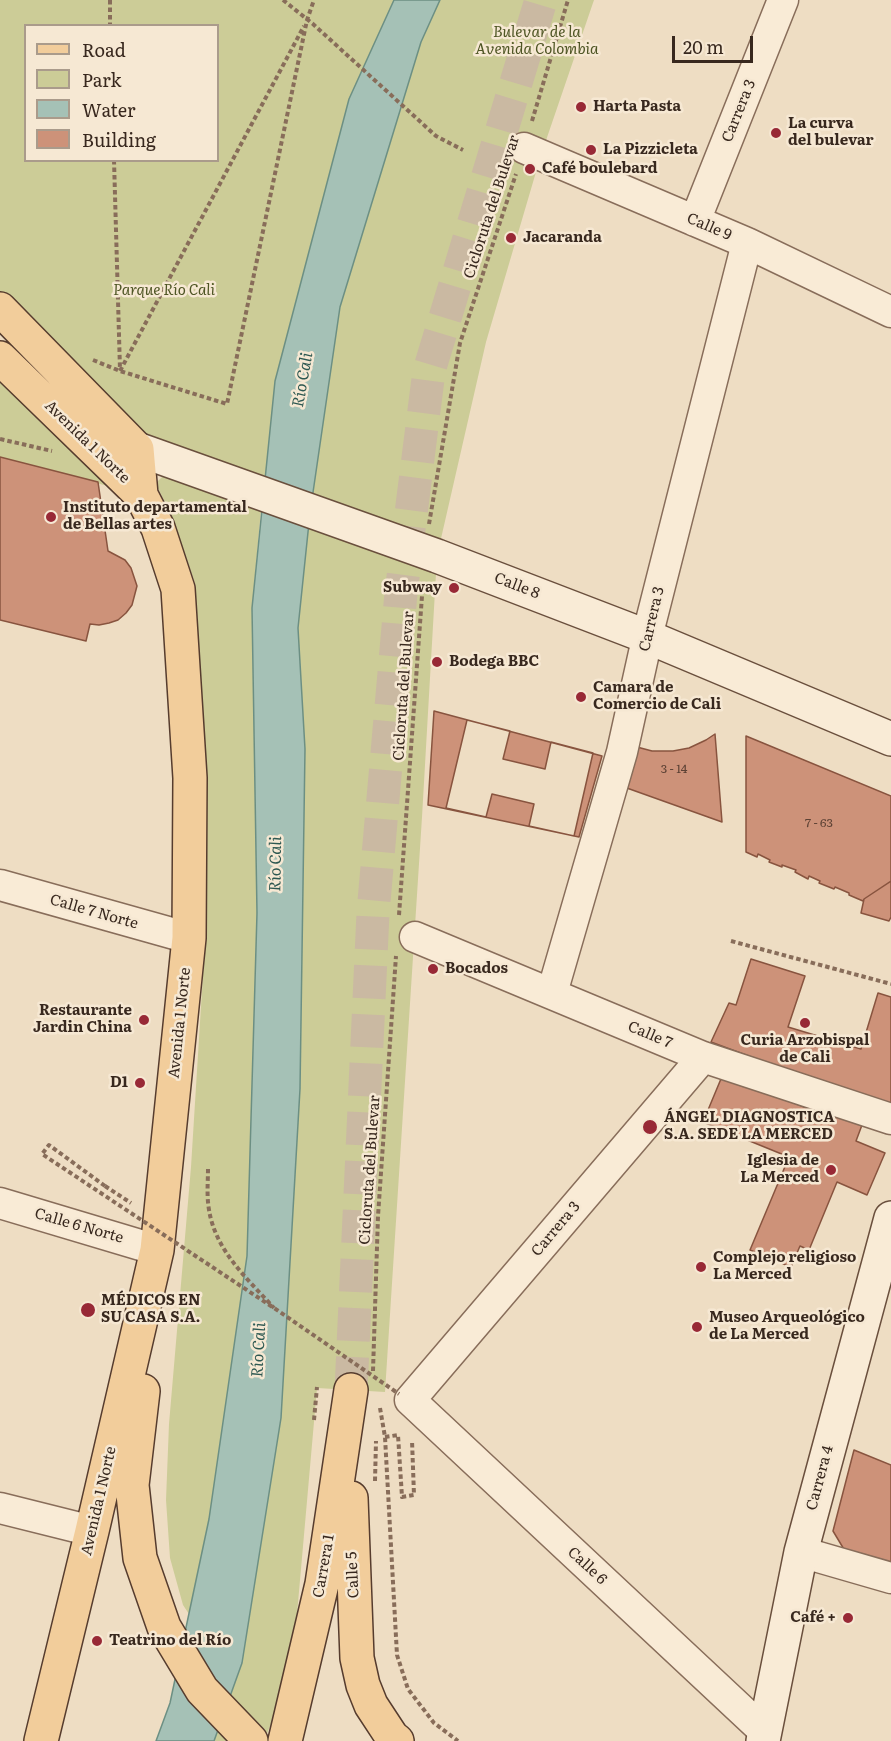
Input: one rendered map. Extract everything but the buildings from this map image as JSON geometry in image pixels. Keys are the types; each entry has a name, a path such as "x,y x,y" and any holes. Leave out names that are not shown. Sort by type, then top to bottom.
{"main road":[{"path":"0,309 137,449 141,495"},
{"name":"Avenida 1 Norte","path":"0,358 141,495 158,528 178,589 190,778 189,938 157,1250 41,1741"},
{"path":"157,1250 132,1485 140,1558 169,1636 202,1690 251,1741"},
{"name":"Carrera 1","path":"285,1741 364,1395"},
{"name":"Calle 5","path":"364,1395 352,1545 357,1658 363,1685 371,1705 397,1741"}],"street":[{"name":"Carrera 3","path":"695,221 783,0"},
{"name":"Calle 9","path":"524,148 747,243 891,312"},
{"name":"Carrera 3","path":"552,993 622,752 648,637 747,243"},
{"name":"Calle 8","path":"137,449 425,551 648,637 891,739"},
{"name":"Calle 7 Norte","path":"0,885 189,938"},
{"name":"Calle 7","path":"403,937 552,993 703,1057 891,1119"},
{"name":"Carrera 3","path":"404,1397 703,1057"},
{"name":"Calle 6 Norte","path":"0,1203 157,1250"},
{"name":"Carrera 4","path":"764,1737 801,1552 891,1218"},
{"name":"Calle 6","path":"404,1397 764,1737"},
{"path":"0,1508 92,1531"},
{"path":"801,1552 891,1578"}],"path":[{"path":"110,0 110,24"},
{"path":"283,0 313,24 436,136 463,150"},
{"path":"90,359 120,371 227,404 307,20 314,0"},
{"name":"Cicloruta del Bulevar","path":"458,1741 434,1723 408,1689 397,1654 385,1437 364,1395 373,1368 378,1216 403,937 425,551 460,343 524,148 568,0"},
{"path":"120,371 307,20"},
{"path":"114,162 120,371"},
{"path":"0,439 56,452"},
{"path":"731,941 891,984"},
{"path":"133,1204 49,1145 42,1154 404,1397 414,1495 402,1497 398,1435 385,1437"},
{"path":"208,1169 208,1203 216,1233 227,1257 274,1308"}],"green space":[{"name":"Parque Río Cali","path":"0,0 394,0 349,99 275,381 264,493 137,449 0,309"},
{"name":"Bulevar de la Avenida Colombia","path":"440,0 594,0 541,155 486,342 437,556 385,1392 317,1388 297,1614 275,1714 264,1741 214,1741 242,1663 281,1418 300,1089 305,749 298,628 310,513 340,307 421,42"},
{"path":"0,358 141,495 0,457"},
{"path":"166,473 261,510 252,608 257,913 247,1256 209,1519 189,1614 183,1605 170,1558 166,1500 169,1424 191,1167 205,942 204,778 195,583 173,520 158,488 158,481"}],"water":[{"name":"Río Cali","path":"394,0 440,0 421,42 340,307 310,513 298,628 305,749 300,1089 281,1418 242,1663 214,1741 156,1741 170,1703 209,1519 247,1256 257,913 252,608 275,381 349,99"}],"tunnel":[{"path":"351,1390 373,913 401,593 429,371 541,0"}],"place":[{"name":"Harta Pasta","path":"581,107"},
{"name":"La curva del bulevar","path":"776,133"},
{"name":"La Pizzicleta","path":"591,150"},
{"name":"Café boulebard","path":"530,169"},
{"name":"Jacaranda","path":"511,238"},
{"name":"Instituto departamental de Bellas artes","path":"51,517"},
{"name":"Subway","path":"454,588"},
{"name":"Bodega BBC","path":"437,662"},
{"name":"Camara de Comercio de Cali","path":"581,697"},
{"name":"Bocados","path":"433,969"},
{"name":"Restaurante Jardin China","path":"144,1020"},
{"name":"Curia Arzobispal de Cali","path":"805,1023"},
{"name":"D1","path":"140,1083"},
{"name":"ÁNGEL DIAGNOSTICA S.A. SEDE LA MERCED","path":"650,1127"},
{"name":"Iglesia de La Merced","path":"831,1170"},
{"name":"Complejo religioso La Merced","path":"701,1267"},
{"name":"MÉDICOS EN SU CASA S.A.","path":"88,1310"},
{"name":"Museo Arqueológico de La Merced","path":"697,1327"},
{"name":"Café +","path":"848,1618"},
{"name":"Teatrino del Río","path":"97,1641"}]}
